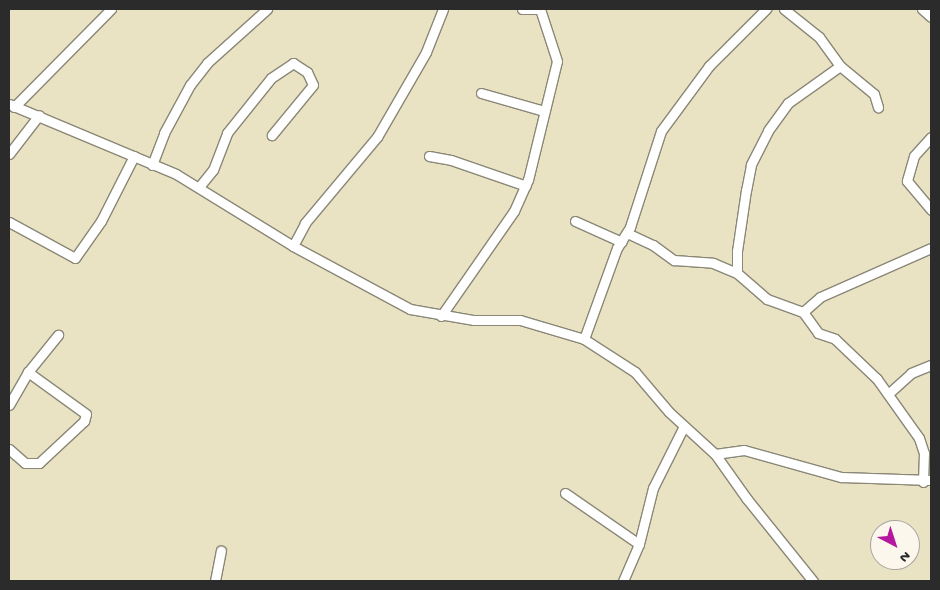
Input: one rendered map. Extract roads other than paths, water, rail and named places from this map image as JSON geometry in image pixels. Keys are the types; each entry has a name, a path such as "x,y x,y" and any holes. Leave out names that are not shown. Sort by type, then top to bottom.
{"street":[{"path":"111,9 11,105 134,156 199,187 293,246 410,309 441,316 520,320 584,339 635,372 684,426 715,454 747,499 813,581"},
{"path":"152,165 164,133 190,85 207,63 267,9"},
{"path":"293,246 305,223 377,137 426,52 443,9"},
{"path":"441,316 514,211 526,186 557,61 539,9 522,9"},
{"path":"584,339 625,238 662,131 709,66 766,9"},
{"path":"784,9 819,37 840,66 860,80 874,94 878,107"},
{"path":"922,9 931,16"},
{"path":"199,187 214,170 228,133 271,78 293,63 307,72 313,86 272,135"},
{"path":"738,272 737,251 751,165 768,131 788,102 840,66"},
{"path":"481,93 544,111"},
{"path":"9,154 39,115"},
{"path":"931,137 914,156 907,181 931,210"},
{"path":"9,222 75,258 101,221 134,156"},
{"path":"428,156 451,160 526,186"},
{"path":"575,221 625,238 653,245 674,260 712,262 738,272 767,299 803,312 818,333 835,339 877,378 919,438 924,453 927,481 841,477 744,450 715,454"},
{"path":"803,312 820,297 931,248"},
{"path":"9,405 28,372 58,335"},
{"path":"888,394 911,373 931,365"},
{"path":"9,449 25,463 39,464 84,420 86,414 28,372"},
{"path":"623,581 639,544 653,488 684,426"},
{"path":"565,493 639,544"},
{"path":"215,581 221,551"}]}
